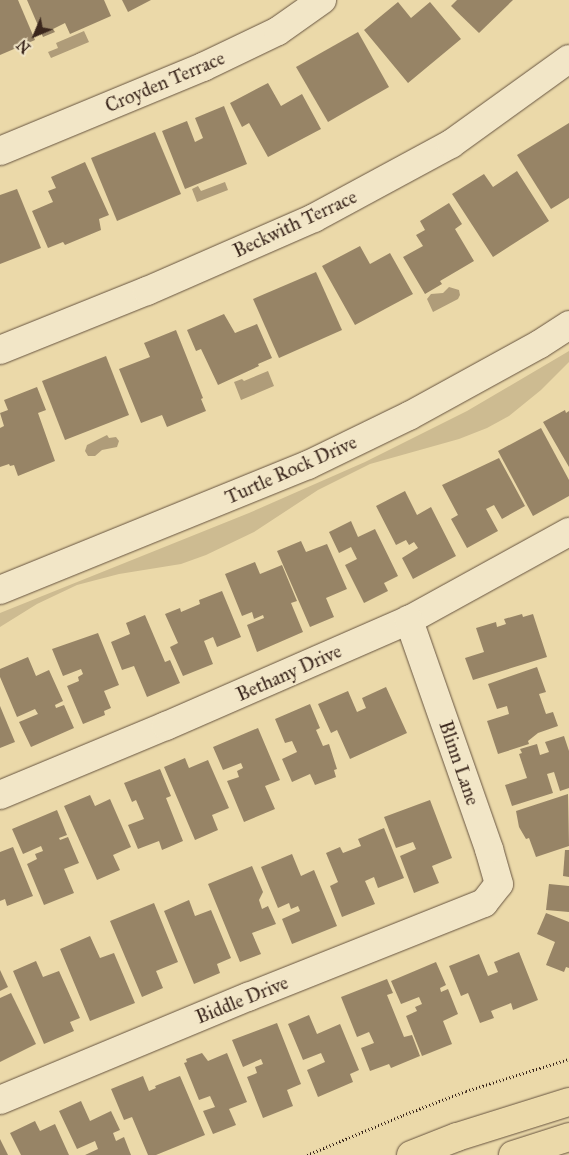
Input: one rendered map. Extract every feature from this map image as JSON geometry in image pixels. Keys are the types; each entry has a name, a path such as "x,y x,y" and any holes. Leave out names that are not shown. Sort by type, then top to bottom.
{"main road":[{"path":"411,1155 457,1137 569,1102"},
{"path":"513,1155 569,1136"}],"street":[{"name":"Croyden Terrace","path":"0,151 204,67 278,31 322,0"},
{"name":"Beckwith Terrace","path":"0,350 147,291 314,218 451,144 569,59"},
{"name":"Turtle Rock Drive","path":"0,590 308,465 409,416 540,344 569,325"},
{"name":"Bethany Drive","path":"0,795 166,726 409,620 569,532"},
{"name":"Blinn Lane","path":"409,620 489,849 499,884 484,903"},
{"name":"Biddle Drive","path":"0,1100 239,1001 484,903"}],"path":[{"path":"306,1155 430,1105 569,1059"}],"shaded area":[{"path":"84,31 89,42 51,58 48,52 58,48 56,43"},
{"path":"225,182 228,190 197,202 192,189 198,186 201,191"},
{"path":"449,287 459,290 460,295 458,299 433,312 427,299 431,294 443,293"},
{"path":"569,351 569,362 541,390 509,416 487,428 459,439 370,464 318,490 254,532 206,555 181,564 119,574 77,585 37,604 0,627 0,613 249,513 365,462 467,411"},
{"path":"268,371 274,386 241,400 234,382 242,379 244,381"},
{"path":"107,435 109,438 116,437 119,441 117,447 102,450 95,456 88,456 85,451 87,445"}],"building":[{"path":"0,0 18,0 35,40 0,55"},
{"path":"27,0 104,0 111,16 70,34 65,23 53,29 55,32 43,37"},
{"path":"122,0 151,0 128,12"},
{"path":"457,0 513,0 479,33 451,6"},
{"path":"398,2 411,18 430,2 461,39 408,83 364,30"},
{"path":"358,32 389,87 328,122 296,67"},
{"path":"268,83 281,106 302,94 321,129 268,157 249,123 242,127 230,103"},
{"path":"224,106 247,164 185,189 162,131 187,121 195,142 203,138 195,118"},
{"path":"569,123 569,198 551,209 517,155"},
{"path":"155,132 181,194 117,221 91,158"},
{"path":"85,162 109,215 99,219 101,230 65,245 63,242 48,248 32,211 53,202 48,191 56,188 51,177"},
{"path":"517,171 549,221 493,257 452,194 484,174 493,187"},
{"path":"17,189 41,248 0,264 0,195"},
{"path":"449,203 462,224 455,229 474,261 440,281 442,284 425,294 403,257 423,246 416,235 425,230 420,221"},
{"path":"360,246 370,264 390,253 413,294 355,325 322,266"},
{"path":"316,272 342,330 279,358 253,299"},
{"path":"224,314 235,333 257,324 272,358 218,385 201,349 196,351 187,330"},
{"path":"176,330 203,398 201,399 206,411 167,427 162,415 141,423 119,369 150,357 144,343"},
{"path":"106,356 129,415 65,440 42,381"},
{"path":"37,387 46,410 38,413 55,461 18,476 14,465 10,466 9,464 0,467 0,428 4,426 0,413 8,410 4,400"},
{"path":"565,410 566,413 569,411 569,467 543,422"},
{"path":"541,428 569,480 569,496 533,516 498,451"},
{"path":"499,458 525,506 502,519 494,505 486,509 498,531 467,548 451,519 458,515 442,485"},
{"path":"405,491 417,515 431,507 456,556 413,579 402,558 418,548 414,542 409,545 406,540 396,545 376,506"},
{"path":"351,521 358,537 375,529 398,576 384,583 388,591 364,603 345,565 357,559 351,547 339,553 329,532"},
{"path":"301,541 306,552 327,544 347,589 326,598 334,617 310,627 277,551"},
{"path":"255,562 260,574 282,565 297,601 291,603 303,632 257,652 247,625 264,618 263,615 254,619 252,612 242,616 225,574"},
{"path":"222,591 241,637 217,647 213,637 204,641 213,664 183,676 170,647 178,643 165,614 180,608 181,612 200,604 199,600"},
{"path":"522,614 523,617 533,614 547,657 473,680 465,658 484,652 476,628 496,622 497,627 506,624 504,619"},
{"path":"145,615 165,662 170,660 180,683 147,697 134,666 122,670 111,642 130,634 126,623"},
{"path":"98,633 119,685 104,691 111,708 104,711 105,715 83,724 67,686 79,681 78,677 83,674 81,669 63,676 52,649"},
{"path":"28,657 36,676 49,670 63,701 55,705 56,708 64,705 74,728 31,747 19,722 38,714 35,709 17,717 0,677 0,669"},
{"path":"537,667 546,692 539,694 546,714 553,712 558,726 538,733 528,741 529,744 498,754 487,721 509,714 507,706 497,709 488,684"},
{"path":"386,687 407,733 350,759 337,730 331,733 318,704 348,691 357,712 366,708 362,698"},
{"path":"310,704 320,728 316,730 323,746 329,744 337,769 334,770 336,777 315,785 310,774 292,782 282,759 297,752 292,741 285,743 275,719"},
{"path":"0,706 15,742 0,748"},
{"path":"258,728 280,780 265,786 275,809 244,822 227,781 239,777 237,771 243,768 241,763 223,770 213,747"},
{"path":"564,736 569,751 569,788 560,791 554,772 547,774 553,793 512,806 505,785 527,778 519,754 522,753 520,749 537,744 540,755 549,752 545,742"},
{"path":"185,758 189,768 208,760 229,808 212,815 218,830 195,840 164,767"},
{"path":"160,769 171,796 166,798 183,841 162,850 159,841 138,849 128,825 144,819 136,800 132,802 124,783"},
{"path":"568,794 569,846 536,857 529,838 526,839 519,827 516,811"},
{"path":"90,795 95,806 110,799 131,847 113,855 120,870 97,880 64,806"},
{"path":"430,800 452,858 432,866 439,883 414,893 400,856 416,849 413,842 396,848 384,817"},
{"path":"57,810 67,835 59,838 60,840 68,837 79,863 64,869 74,893 44,905 27,864 37,859 35,854 43,851 41,846 23,854 12,829"},
{"path":"384,828 404,878 378,888 374,877 365,881 375,904 342,917 330,886 338,882 326,853 340,847 343,853 361,846 358,839"},
{"path":"13,847 33,896 7,906 5,899 0,901 0,852"},
{"path":"565,850 569,850 569,877 563,876"},
{"path":"292,854 301,876 314,870 337,926 292,944 282,919 300,911 298,906 291,909 289,903 278,908 261,867"},
{"path":"252,866 263,892 259,900 262,909 268,906 276,924 252,933 261,954 240,962 208,884"},
{"path":"549,884 569,886 569,912 546,910"},
{"path":"189,900 195,916 211,910 231,958 217,964 220,973 194,984 164,911"},
{"path":"154,903 178,962 156,971 163,988 142,997 110,921"},
{"path":"546,913 569,922 569,968 566,967 564,972 546,965 555,942 537,934"},
{"path":"90,936 100,958 114,953 135,1003 90,1021 60,949"},
{"path":"519,952 538,1000 513,1010 511,1003 491,1011 494,1018 480,1023 468,993 461,996 449,966 479,954 488,976 498,972 494,962"},
{"path":"36,961 43,977 59,971 80,1018 70,1022 74,1031 44,1044 13,971"},
{"path":"436,962 446,985 440,988 441,992 448,989 458,1014 443,1021 452,1044 422,1056 406,1016 417,1011 415,1007 422,1004 419,997 401,1004 391,981"},
{"path":"0,970 8,987 0,991"},
{"path":"387,979 393,993 387,995 404,1037 412,1035 420,1056 391,1068 389,1064 370,1071 361,1048 374,1043 369,1032 357,1037 341,997"},
{"path":"11,993 36,1044 0,1062 0,998"},
{"path":"309,1015 317,1034 340,1024 359,1070 350,1074 353,1082 318,1097 307,1070 325,1062 321,1053 303,1060 288,1024"},
{"path":"277,1023 301,1084 287,1090 293,1106 263,1118 247,1077 257,1073 255,1067 263,1064 261,1059 243,1067 232,1040"},
{"path":"202,1053 208,1061 227,1053 247,1102 229,1109 236,1125 213,1134 203,1111 215,1107 210,1096 199,1100 184,1063 187,1062 186,1059"},
{"path":"143,1076 149,1091 156,1088 155,1086 180,1076 205,1135 156,1155 148,1155 132,1117 124,1120 111,1089"},
{"path":"81,1101 90,1121 111,1111 120,1130 113,1133 116,1141 124,1137 131,1155 85,1155 98,1149 95,1141 77,1149 59,1111"},
{"path":"35,1121 40,1131 55,1124 69,1155 21,1155 10,1133"},
{"path":"0,1139 8,1155 0,1155"}]}
